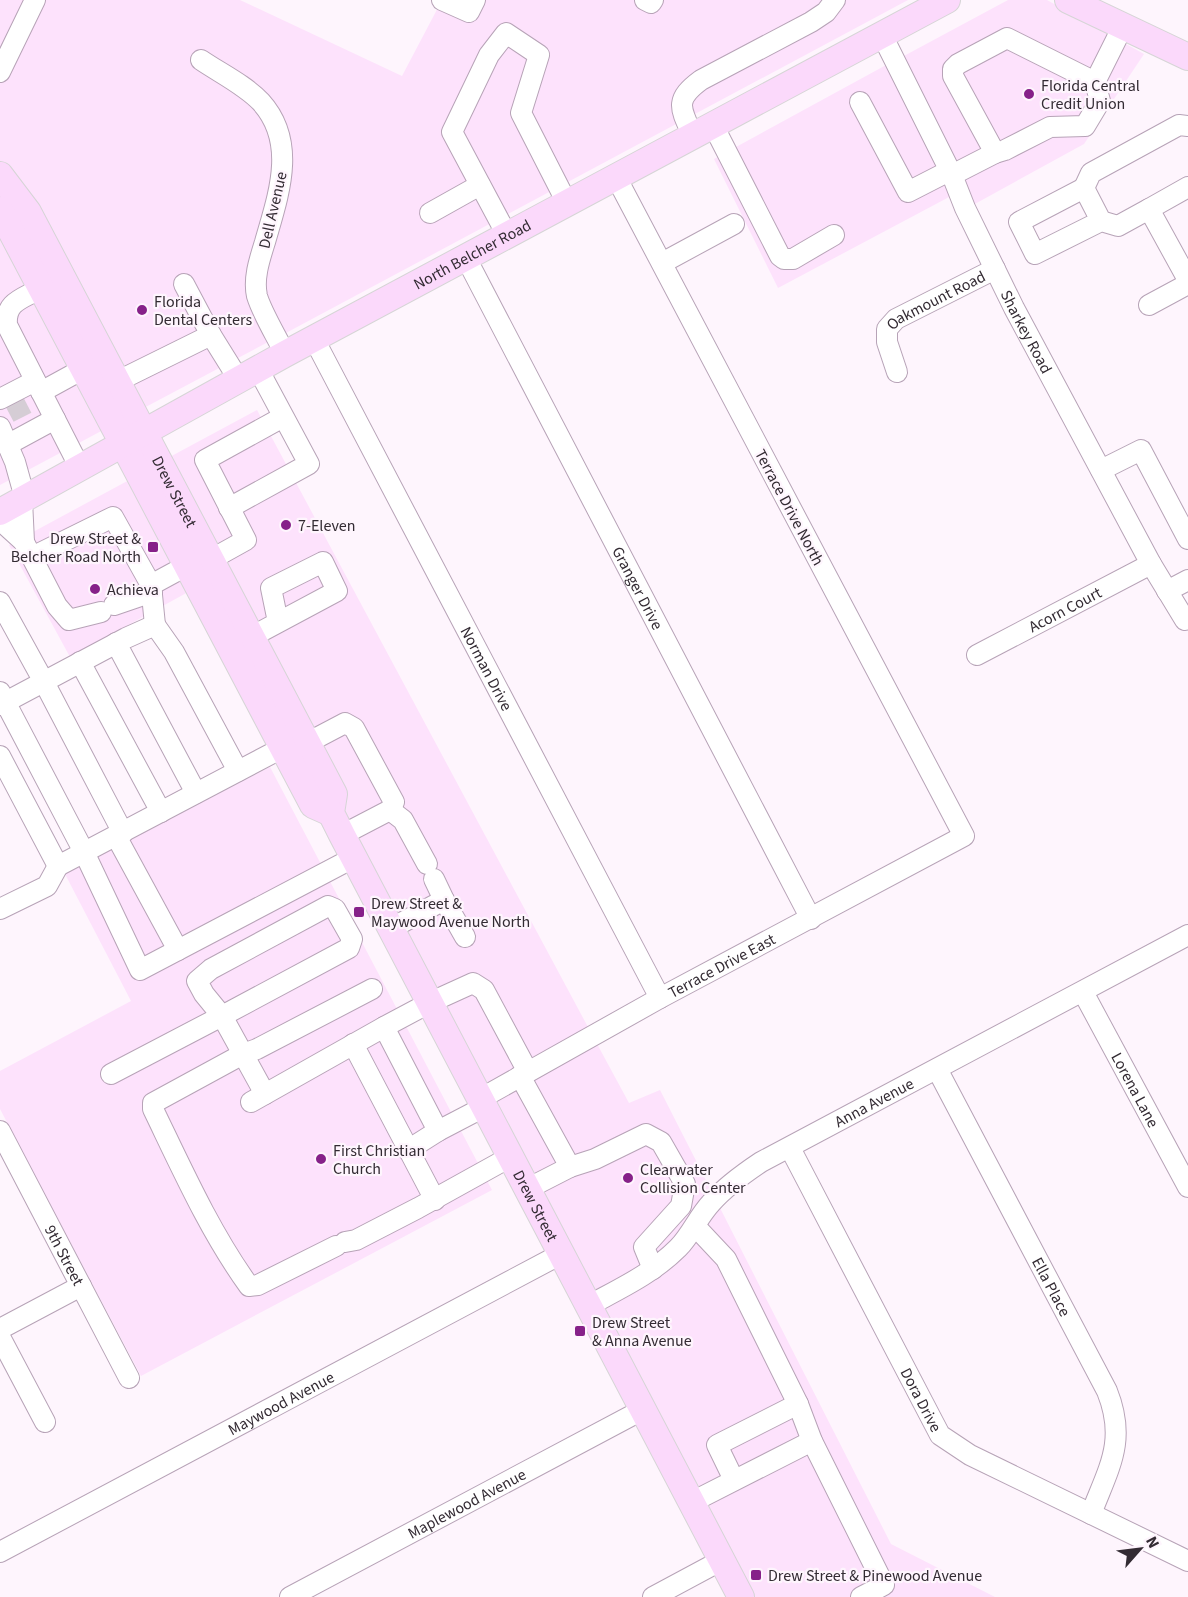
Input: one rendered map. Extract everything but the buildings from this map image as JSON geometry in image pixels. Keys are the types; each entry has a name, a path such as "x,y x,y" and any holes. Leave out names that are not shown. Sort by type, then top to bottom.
{"main road":[{"name":"North Belcher Road","path":"0,512 248,374 947,0"},
{"path":"1068,0 1090,6 1123,26 1188,57"},
{"name":"Drew Street","path":"0,175 28,212 116,382 133,439"},
{"name":"Drew Street","path":"0,210 83,369 133,439 198,563 282,748 313,805 342,835"},
{"name":"Drew Street","path":"198,563 251,637 334,794 342,835 741,1597"}],"street":[{"path":"0,72 35,0"},
{"path":"442,0 469,12 474,0"},
{"path":"645,0 651,3 653,0"},
{"path":"834,235 793,258 784,260 703,131 682,112 682,98 701,80 811,22 826,12 835,0"},
{"path":"860,102 908,192 1005,150 1050,127 1085,126 1101,101 1095,82 1123,26"},
{"path":"507,235 452,132 489,55 506,33 539,55 521,113 567,203"},
{"name":"Sharkey Road","path":"882,35 994,269 1151,564 1185,620"},
{"path":"995,153 953,76 953,69 958,64 1007,38 1095,82"},
{"name":"Dell Avenue","path":"201,60 260,102 273,118 280,135 283,158 281,186 256,280 257,296 285,354"},
{"path":"1188,126 1179,125 1091,173 1084,188 1019,222 1035,254 1101,221 1118,226 1188,187"},
{"name":"Terrace Drive North","path":"616,177 964,836"},
{"path":"430,213 480,185"},
{"path":"1084,188 1101,221"},
{"path":"1149,209 1188,282 1149,305"},
{"path":"662,262 734,224"},
{"name":"Granger Drive","path":"466,258 811,919"},
{"name":"Oakmount Road","path":"897,372 887,342 887,329 896,320 994,269"},
{"path":"184,284 212,335 283,417 309,464 229,508"},
{"path":"41,288 11,305 7,313 10,331 38,392 55,419 80,468"},
{"path":"116,382 212,335"},
{"name":"Norman Drive","path":"314,339 660,998"},
{"path":"4,431 38,392 83,369"},
{"path":"0,520 28,550 57,606 69,620 108,608 246,540 205,460 283,417"},
{"path":"4,431 55,419"},
{"path":"4,431 24,499 28,550"},
{"path":"1101,470 1141,450 1188,539"},
{"path":"28,550 113,517 152,588 155,625 174,652 238,771"},
{"name":"Acorn Court","path":"977,655 1151,564"},
{"path":"1167,591 1188,580"},
{"path":"0,602 44,682 178,950"},
{"path":"251,637 278,622"},
{"path":"155,625 116,643 44,682 2,700 84,852 140,970 178,950 342,835 390,810 394,802 354,728 345,723 307,743"},
{"path":"116,643 196,793"},
{"path":"80,662 161,812"},
{"path":"0,909 47,886 58,866 282,748"},
{"path":"0,756 58,866"},
{"path":"390,810 403,820 465,937"},
{"name":"Terrace Drive East","path":"408,1150 524,1074 660,998 964,836"},
{"path":"390,929 444,900"},
{"path":"111,1074 222,1016 349,948 352,939 336,909 328,906 211,969 197,981 204,994 222,1016 243,1054 258,1098 429,1003 469,984 477,984 484,990 570,1167"},
{"name":"Anna Avenue","path":"588,1306 652,1269 680,1246 710,1204 737,1179 761,1162 1188,935"},
{"path":"372,989 257,1049 243,1054 153,1103 153,1109 189,1184 249,1286 258,1285 341,1244 356,1240 435,1200 510,1157"},
{"name":"Lorena Lane","path":"1083,992 1188,1187"},
{"path":"384,1027 438,1131"},
{"path":"353,1044 435,1200"},
{"name":"Ella Place","path":"937,1069 1113,1406 1116,1423 1113,1455 1091,1514"},
{"name":"9th Street","path":"0,1131 129,1378"},
{"path":"527,1189 645,1134 661,1142 685,1184 681,1206 644,1247 652,1269"},
{"name":"Dora Drive","path":"790,1148 940,1435 970,1455 1188,1561"},
{"path":"695,1226 726,1259 798,1404 812,1441 884,1585 861,1597"},
{"name":"Maywood Avenue","path":"0,1552 561,1254"},
{"path":"0,1329 81,1286"},
{"path":"0,1337 45,1422"},
{"path":"734,1480 717,1445 798,1404"},
{"name":"Maplewood Avenue","path":"290,1597 642,1410"},
{"path":"692,1503 812,1441"},
{"path":"653,1597 722,1560"}],"shaded area":[{"path":"0,0 240,0 402,76 442,0 908,0 284,334 265,294 264,279 289,186 291,157 287,132 279,114 266,96 199,50 190,63 254,107 266,122 272,138 275,159 273,186 248,281 250,300 270,341 140,410 35,208 0,162"},
{"path":"1008,0 1047,0 1144,54 1084,144 973,205 902,57"},
{"path":"888,64 951,196 778,288 714,159"},
{"path":"0,228 105,429 0,485"},
{"path":"257,410 589,1029 483,1089 166,459"},
{"path":"131,479 190,591 70,657 9,545"},
{"path":"270,767 492,1190 141,1376 0,1109 0,1071 131,1001 65,874"},
{"path":"596,1042 629,1103 660,1090 712,1192 674,1242 659,1256 592,1295 490,1101"},
{"path":"719,1206 891,1544 995,1597 751,1597 598,1308"}],"tunnel":[{"path":"9,413 34,400"}],"place":[{"name":"Florida Central Credit Union","path":"1029,94"},
{"name":"Florida Dental Centers","path":"142,310"},
{"name":"7-Eleven","path":"286,525"},
{"name":"Drew Street & Belcher Road North","path":"153,547"},
{"name":"Achieva","path":"95,589"},
{"name":"Drew Street & Maywood Avenue North","path":"359,912"},
{"name":"First Christian Church","path":"321,1159"},
{"name":"Clearwater Collision Center","path":"628,1178"},
{"name":"Drew Street & Anna Avenue","path":"580,1331"},
{"name":"Drew Street & Pinewood Avenue","path":"756,1575"}]}
